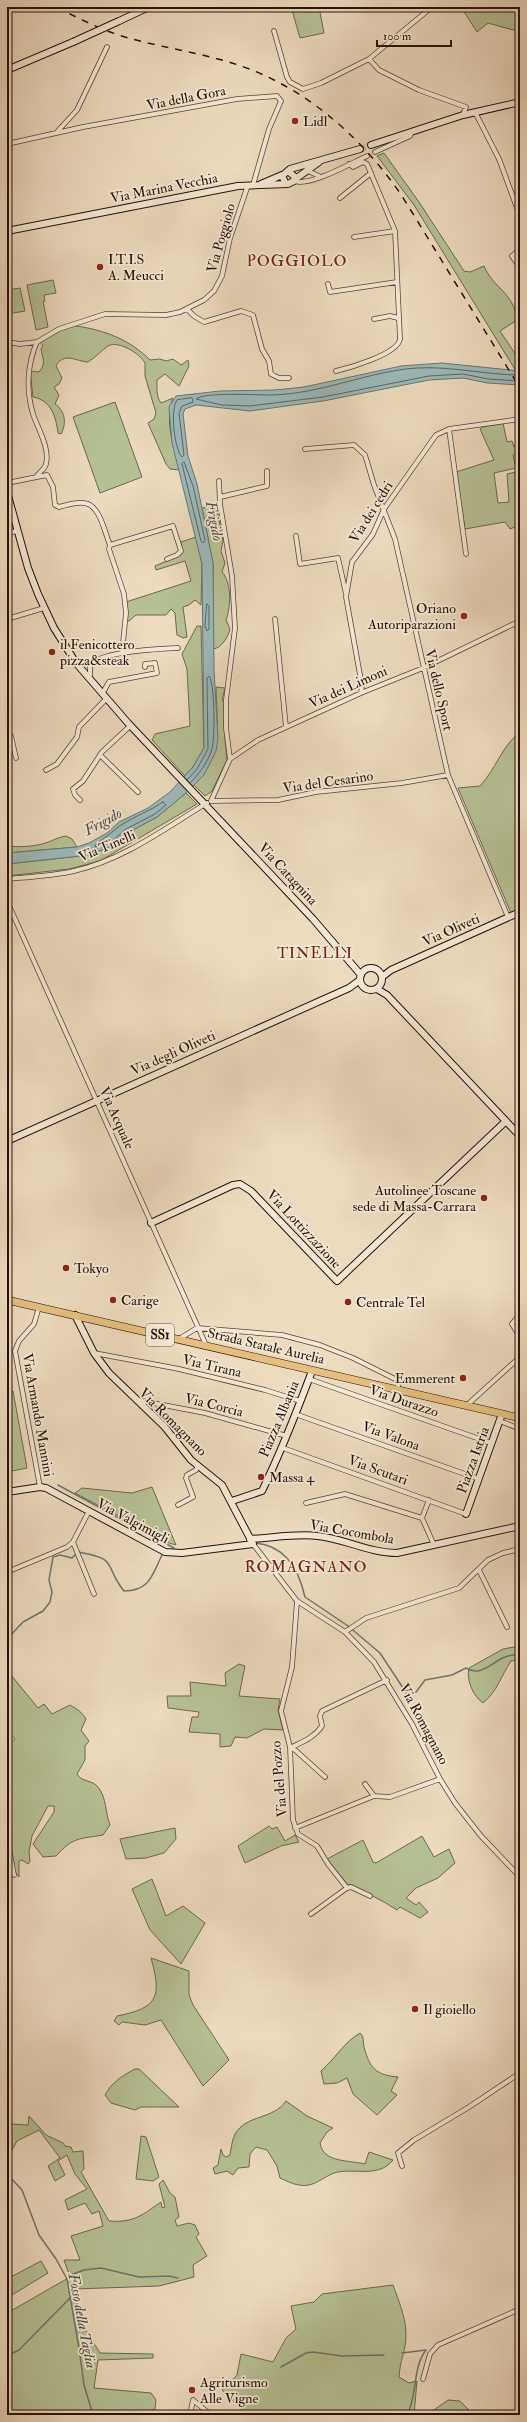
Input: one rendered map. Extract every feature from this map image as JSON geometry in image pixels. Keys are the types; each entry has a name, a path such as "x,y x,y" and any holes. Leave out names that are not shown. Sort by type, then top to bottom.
{"main road":[{"path":"7,70 149,7"},
{"path":"371,145 463,114 520,102"},
{"name":"Via Marina Vecchia","path":"261,184 302,165 360,149"},
{"name":"Via Marina Vecchia","path":"7,232 250,185 286,184 294,180 321,160"},
{"path":"286,184 282,180 285,173 293,174 294,180"},
{"name":"Via Catagnina","path":"7,495 28,568 44,608 62,643 104,697 130,726 201,798 208,802 352,962 361,977"},
{"name":"Via Oliveti","path":"380,980 391,970 520,912"},
{"name":"Via Catagnina","path":"352,962 367,969"},
{"path":"349,988 367,969 373,969 380,980 386,995 520,1136"},
{"path":"361,977 363,986"},
{"path":"349,988 363,986 370,990 380,980"},
{"name":"Via degli Oliveti","path":"7,1141 349,988"},
{"name":"Via Lottizzazione","path":"151,1223 233,1185 240,1184 251,1191 337,1281 506,1121"},
{"name":"Strada Statale Aurelia","path":"7,1301 75,1315 466,1406 501,1418 520,1418"},
{"name":"Via Romagnano","path":"75,1315 94,1353 108,1373 164,1426 191,1460 217,1479 232,1501 251,1542"},
{"name":"Piazza Albania","path":"232,1501 262,1491 270,1469 283,1448 286,1436 312,1370"},
{"name":"Piazza Istria","path":"466,1514 501,1418"},
{"name":"Via Valgimigli","path":"7,1492 40,1487 53,1491 170,1554 251,1542"},
{"name":"Via Cocombola","path":"251,1542 311,1535 386,1553 403,1552 520,1526"}],"street":[{"path":"7,8 13,7"},
{"path":"274,30 287,77 290,82 303,89 321,83 369,59 432,7"},
{"path":"56,134 77,110 107,47"},
{"path":"369,59 379,70 413,87 434,97 466,107 463,114"},
{"name":"Via della Gora","path":"7,144 237,99 277,96 280,101 250,185"},
{"path":"475,112 499,159 520,216"},
{"path":"375,152 410,136 412,131"},
{"path":"294,180 307,181 367,156"},
{"path":"336,372 364,363 400,342 395,231 371,172 365,162 353,167 349,164"},
{"path":"302,165 313,175 322,176"},
{"path":"340,198 371,172"},
{"name":"Via Poggiolo","path":"7,342 20,344 36,342 59,329 105,314 166,315 187,309 204,300 220,282 230,238 250,185"},
{"path":"354,237 395,231"},
{"path":"520,248 512,256 520,268"},
{"path":"328,284 330,292 397,282"},
{"path":"187,309 194,316 204,322 241,311 253,315 262,349 269,361 271,374 279,378 289,378"},
{"path":"374,319 390,316 398,318"},
{"path":"36,342 29,358 28,374 33,413 47,459 45,468 37,476"},
{"name":"Via dei cedri","path":"362,693 346,597 352,562 373,534 384,509 436,435 449,429 520,419"},
{"path":"449,429 466,554"},
{"name":"Via dello Sport","path":"305,449 349,444 358,447 365,455 395,539 448,775 508,917"},
{"path":"220,497 267,486 267,471"},
{"path":"7,483 44,475 49,477 57,506 85,502 91,505 99,517 110,545 109,549 124,594 126,613 122,653"},
{"path":"219,480 220,497 232,576 235,628 226,700 226,728 230,760"},
{"path":"110,545 173,526 181,551 177,555 168,559"},
{"path":"7,533 17,531"},
{"path":"296,536 300,564 338,558 346,597"},
{"path":"7,619 44,608"},
{"path":"275,619 286,727"},
{"name":"Via dei Limoni","path":"208,802 230,760 258,740 362,693 423,668 520,621"},
{"path":"88,678 91,663 122,653 178,648"},
{"path":"46,770 57,764 77,737 79,727 104,697 107,683 157,673 155,663 145,664 145,666"},
{"path":"80,800 75,795 73,789 83,781 100,755 130,726"},
{"path":"7,733 11,736 16,758"},
{"path":"100,755 138,792"},
{"name":"Via del Cesarino","path":"208,802 278,800 316,792 402,783 448,775"},
{"name":"Via Tinelli","path":"7,879 74,871 104,862 164,831 208,802"},
{"name":"Via Acquale","path":"7,901 206,1346"},
{"name":"Via Armando Mannini","path":"39,1307 34,1324 16,1345 15,1351 40,1487"},
{"path":"520,1314 512,1324 520,1337"},
{"path":"179,1340 197,1328 282,1336 320,1345 388,1374 399,1381 397,1390"},
{"name":"Via Tirana","path":"94,1353 179,1369 265,1390 300,1401"},
{"path":"466,1406 520,1357"},
{"name":"Via Durazzo","path":"309,1379 491,1443"},
{"name":"Via Corcia","path":"135,1399 205,1413 286,1436"},
{"name":"Via Valona","path":"295,1414 478,1479"},
{"path":"501,1418 520,1429"},
{"name":"Via Scutari","path":"283,1448 466,1514"},
{"path":"178,1505 193,1497 186,1478 187,1475 196,1470 198,1465"},
{"path":"306,1503 345,1494 422,1518"},
{"path":"429,1500 422,1518 434,1545"},
{"path":"7,1572 67,1547 73,1542 89,1511"},
{"path":"73,1542 94,1594"},
{"name":"Via Romagnano","path":"251,1542 297,1601 347,1632 362,1647 387,1680 440,1779 465,1818 520,1877"},
{"path":"347,1632 366,1618 459,1588 488,1560 503,1553 520,1549"},
{"path":"479,1570 508,1627"},
{"name":"Via del Pozzo","path":"297,1601 292,1667 282,1711 290,1748 290,1785 295,1828 303,1838 317,1846 328,1864 347,1888"},
{"name":"Via Romagnano","path":"290,1748 317,1733 322,1726 320,1716 322,1711 387,1680"},
{"path":"290,1748 295,1750 325,1777"},
{"name":"Via Romagnano","path":"295,1828 374,1796 390,1797 440,1779"},
{"path":"364,1784 374,1796"},
{"path":"7,1806 9,1817 7,1828"},
{"path":"7,1838 14,1875"},
{"path":"310,1914 347,1888 351,1887 370,1896"},
{"path":"402,2166 398,2153 414,2140 469,2108 520,2073"},
{"path":"423,2378 430,2354 438,2345 520,2309"},
{"path":"190,2415 192,2400 210,2415"}],"green space":[{"path":"303,7 319,7 324,33 300,38 292,10"},
{"path":"461,7 520,7 520,29 513,30 488,23 477,32"},
{"path":"384,153 419,202 464,271 470,272 484,266 492,280 507,295 515,309 517,318 514,322 500,331 520,361 520,371 516,371 414,205 377,156"},
{"path":"53,280 56,293 44,295 45,301 43,301 48,327 36,330 27,285"},
{"path":"20,288 25,311 7,314 7,290"},
{"path":"76,326 97,330 116,337 134,347 150,360 160,359 166,361 173,359 181,365 188,360 189,366 179,386 165,374 157,380 159,401 161,403 173,398 169,415 171,434 180,470 170,469 166,464 148,423 154,419 156,413 145,376 145,363 134,352 123,346 108,346 88,362 67,358 63,359 56,366 62,378 59,384 54,387 59,395 55,404 61,410 64,418 63,430 61,434 58,433 52,410 44,402 33,397 30,371 39,372 43,366 41,348 43,346 40,342 63,329"},
{"path":"115,402 142,477 100,493 73,417"},
{"path":"503,423 507,442 512,441 514,447 517,446 520,453 513,455 516,468 494,473 498,503 509,502 507,474 520,471 520,525 510,529 505,522 465,529 456,472 494,460 480,429"},
{"path":"212,506 217,509 223,541 221,551 225,563 222,572 228,582 230,595 229,609 226,620 230,629 224,642 219,647 213,649 213,563 202,508"},
{"path":"196,537 202,564 201,605 195,600 189,605 183,607 187,637 183,638 177,635 175,613 171,609 166,615 136,615 129,621 126,621 126,602 191,581 185,561 156,570 155,566 181,555 181,542"},
{"path":"197,626 201,626 204,748 193,767 185,776 152,740 155,734 190,726 187,669 182,654"},
{"path":"216,687 225,688 222,700 225,702 225,740 227,760 212,791 205,796 194,785 204,773 210,762 217,739"},
{"path":"520,732 520,909 511,913 458,788 480,786 508,744"},
{"path":"186,793 197,804 100,861 69,869 7,876 7,864 89,855 112,846 129,832 157,817"},
{"path":"66,836 72,839 77,847 7,853 7,846 38,845"},
{"path":"13,1391 27,1468 7,1472 7,1392"},
{"path":"152,1487 176,1545 169,1543 75,1493 82,1488 132,1493"},
{"path":"520,1646 520,1663 517,1660 511,1661 492,1694 483,1703 473,1692 469,1683 469,1668 503,1649"},
{"path":"239,1664 245,1666 239,1696 280,1699 278,1710 283,1730 264,1729 247,1738 235,1737 231,1746 220,1747 220,1734 189,1732 192,1717 198,1717 199,1712 168,1708 167,1696 191,1696 190,1682 226,1686 225,1673"},
{"path":"11,1675 38,1708 44,1704 52,1714 70,1705 79,1711 86,1719 81,1730 89,1741 85,1746 85,1760 77,1774 79,1777 96,1785 101,1791 110,1825 103,1835 77,1840 67,1845 56,1856 43,1857 33,1844 54,1812 54,1806 48,1806 32,1836 29,1852 30,1861 28,1864 22,1860 19,1861 19,1877 10,1861 6,1844 9,1806 7,1802 7,1746 15,1739 7,1730 7,1676"},
{"path":"269,1826 272,1829 277,1827 285,1841 295,1835 299,1842 281,1846 245,1863 238,1846"},
{"path":"175,1828 176,1839 164,1853 146,1858 126,1859 120,1839"},
{"path":"422,1836 434,1857 449,1849 455,1863 438,1878 416,1888 406,1898 416,1905 419,1902 428,1912 420,1918 400,1907 397,1910 350,1884 348,1885 327,1859 363,1840 373,1862 376,1863"},
{"path":"152,1879 166,1916 183,1906 205,1923 181,1964 150,1930 132,1889"},
{"path":"151,1958 189,1971 189,1995 193,2005 229,2060 203,2086 161,2020 145,2025 122,2022 119,2025 114,2021 117,2016 141,2009 154,1999 156,1982"},
{"path":"360,2033 363,2037 366,2055 375,2070 384,2075 398,2077 391,2091 397,2095 377,2115 353,2094 347,2078 337,2083 324,2084 321,2071 349,2041"},
{"path":"135,2069 139,2069 179,2107 141,2107 135,2110 111,2103 105,2095 108,2090 118,2080"},
{"path":"286,2101 307,2116 333,2128 327,2132 320,2143 322,2149 331,2157 338,2160 365,2164 369,2152 393,2160 387,2166 373,2171 341,2171 312,2184 301,2185 294,2184 280,2178 277,2166 267,2150 256,2147 250,2154 249,2167 238,2168 233,2175 227,2171 215,2174 213,2168 218,2165 221,2149 223,2155 226,2157 230,2155 234,2136 240,2128 246,2123 267,2115 281,2107"},
{"path":"7,2115 12,2119 11,2124 28,2125 29,2116 46,2135 63,2143 65,2146 71,2147 73,2152 83,2151 84,2169 81,2172 109,2221 125,2221 137,2217 161,2202 162,2208 165,2207 159,2184 163,2180 170,2193 175,2197 179,2217 175,2220 177,2226 189,2223 195,2225 199,2234 196,2237 207,2256 193,2265 194,2277 159,2286 75,2289 81,2323 100,2353 153,2354 153,2358 98,2360 94,2388 151,2393 156,2400 155,2409 144,2415 7,2415 7,2333 11,2326 9,2312 70,2277 64,2260 80,2260 71,2236 103,2226 99,2211 92,2214 85,2203 68,2210 65,2200 87,2189 75,2174 67,2155 58,2161 65,2175 55,2181 48,2166 60,2158 39,2130 17,2141 12,2150 7,2150"},
{"path":"141,2136 146,2137 159,2177 153,2181 136,2179"},
{"path":"41,2261 48,2273 7,2298 7,2279"},
{"path":"393,2285 401,2307 406,2330 405,2346 399,2377 409,2383 417,2381 414,2415 247,2415 222,2390 237,2375 241,2354 273,2362 286,2338 296,2329 291,2306 314,2302 322,2294"},
{"path":"448,2400 460,2401 474,2415 422,2415 431,2412"}],"water":[{"path":"442,363 520,371 520,385 487,383 463,378 429,380 323,401 250,411 196,405 185,409 183,414 188,456 197,484 213,563 214,669 218,739 216,751 204,775 186,793 157,817 129,832 112,846 89,855 7,864 7,853 77,847 89,843 107,833 119,822 148,808 170,792 193,767 204,748 202,564 172,443 169,407 176,396 220,391 275,390 304,387 401,366"}],"waterway":[{"path":"58,1485 174,1548"},
{"path":"256,1543 266,1545 283,1554 295,1569 305,1597 348,1626 380,1653 407,1694 416,1692 425,1680 452,1675 466,1668 473,1671 479,1671 504,1657 520,1655"},
{"path":"78,1552 100,1557 109,1564 124,1591 133,1590 145,1585 162,1555"},
{"path":"7,1639 23,1622 43,1611 50,1602 52,1592 49,1580 53,1557 60,1555 72,1558 75,1555"},
{"name":"Fosso della Taglia","path":"7,2174 22,2190 39,2235 56,2259 67,2279 84,2385 93,2415"},
{"path":"73,2274 84,2270 101,2268 139,2277 169,2276 178,2278"},
{"path":"7,2356 19,2350 70,2298"},
{"path":"402,2353 426,2350"},
{"path":"407,2415 413,2399 419,2365 426,2350"},
{"path":"281,2367 306,2353 313,2352 342,2356 384,2355"}],"tunnel":[{"path":"360,149 371,145"}],"railway":[{"path":"57,7 94,25 122,36 220,59 258,73 283,85 328,115 349,133 368,153 402,196 520,388"}],"place":[{"name":"Lidl","path":"295,121"},
{"name":"I.T.I.S A. Meucci","path":"100,267"},
{"name":"Oriano Autoriparazioni","path":"464,616"},
{"name":"il Fenicottero pizza&steak","path":"52,652"},
{"name":"Autolinee Toscane sede di Massa-Carrara","path":"484,1198"},
{"name":"Tokyo","path":"66,1268"},
{"name":"Carige","path":"113,1300"},
{"name":"Centrale Tel","path":"348,1302"},
{"name":"Emmerent","path":"463,1378"},
{"name":"Massa 4","path":"261,1477"},
{"name":"Il gioiello","path":"415,2009"},
{"name":"Agriturismo Alle Vigne","path":"192,2390"}],"district":[{"name":"POGGIOLO","path":"297,261"},
{"name":"TINELLI","path":"315,953"},
{"name":"ROMAGNANO","path":"306,1567"}],"water label":[{"name":"Frigido","path":"214,521"},
{"name":"Frigido","path":"103,822"}]}
